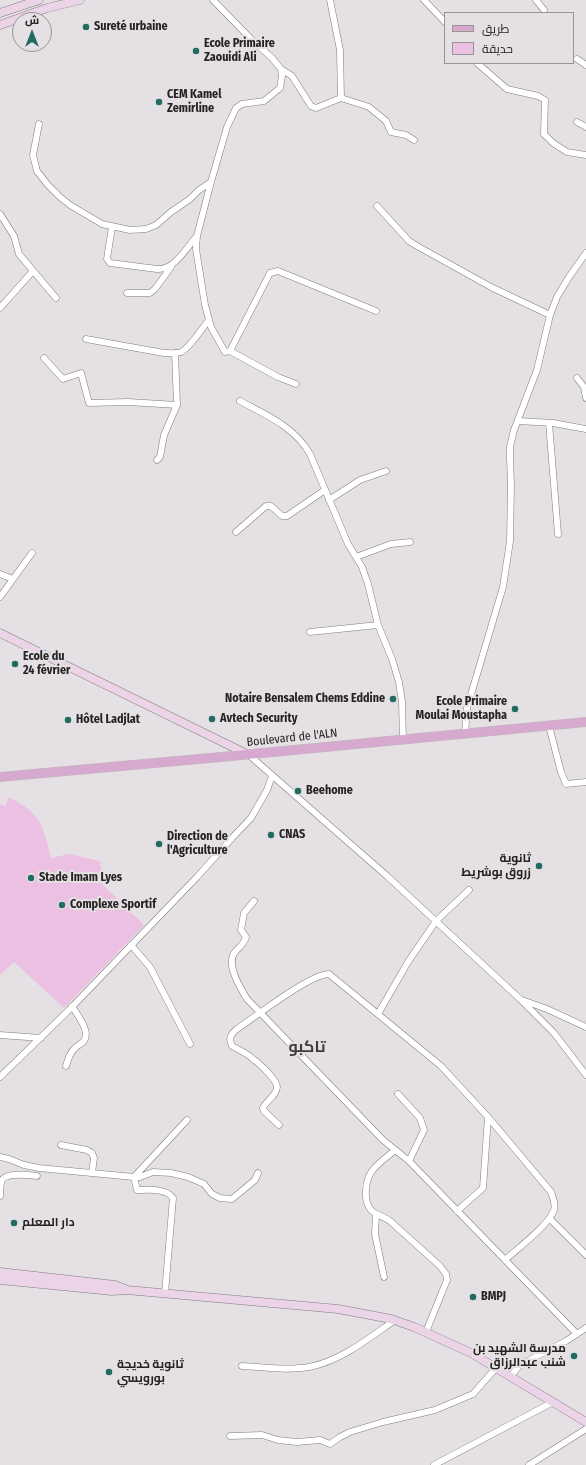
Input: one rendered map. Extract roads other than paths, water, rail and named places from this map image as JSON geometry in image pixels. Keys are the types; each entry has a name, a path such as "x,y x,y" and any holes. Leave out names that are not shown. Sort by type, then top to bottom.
{"main road":[{"path":"0,13 36,0"},
{"path":"0,25 47,8 80,0"},
{"path":"0,633 249,755"},
{"name":"Boulevard de l'ALN","path":"0,777 249,755 586,722"},
{"path":"0,1272 115,1285 127,1290"},
{"path":"0,1280 112,1291 127,1290 338,1308 395,1320 426,1332 471,1353 586,1422"}],"street":[{"path":"213,0 282,69 292,76 311,106 316,108 341,98 369,107 386,121 391,132 406,135 414,140"},
{"path":"330,0 340,50 341,98"},
{"path":"424,0 444,21"},
{"path":"536,0 544,10"},
{"path":"577,59 586,65"},
{"path":"478,64 507,89 538,96 545,100 544,134 553,143 567,152 586,155"},
{"path":"282,69 280,88 273,95 264,101 242,104 236,108 227,127 211,182 197,236 196,249 198,268 209,320 211,327 225,352 230,351 278,378 296,384"},
{"path":"578,122 586,127"},
{"path":"39,124 34,155 37,171 47,184 70,205 102,224 130,230 146,229 156,225 211,182"},
{"path":"377,206 409,241 491,287 550,315"},
{"path":"0,214 14,236 19,254 56,298"},
{"path":"112,227 107,259 110,263 158,269 165,269 173,265"},
{"path":"127,293 150,293 155,290 197,236"},
{"path":"465,734 467,708 504,587 510,541 510,447 514,430 537,370 550,315 557,297 568,277 586,253"},
{"path":"0,308 33,271"},
{"path":"230,351 270,273 274,271 300,279 376,311"},
{"path":"86,339 164,353 182,352 209,320"},
{"path":"157,460 160,457 164,435 177,405 175,353"},
{"path":"44,358 63,379 81,373 88,403 128,402 177,405"},
{"path":"577,378 584,386 586,398"},
{"path":"240,402 275,420 304,444 348,544 362,567 368,584 378,625 392,659 399,682 402,702 403,740"},
{"path":"518,421 549,423 586,429"},
{"path":"549,423 558,534"},
{"path":"329,500 360,480 386,471"},
{"path":"236,532 266,506 272,506 282,516 287,516 324,490"},
{"path":"356,557 391,544 410,542"},
{"path":"1,593 32,553"},
{"path":"0,574 13,579"},
{"path":"310,632 378,625"},
{"path":"549,726 561,772 566,784 586,782"},
{"path":"249,755 436,921 520,999 554,1033 586,1075"},
{"path":"0,1077 41,1038 197,877 251,818 267,790 272,776"},
{"path":"378,1014 408,962 436,921 469,890"},
{"path":"254,901 244,913 241,930 246,937 242,946 234,953 232,960 234,973 238,984 247,999 383,1140 409,1161 577,1334"},
{"path":"131,945 150,967 190,1044"},
{"path":"279,1125 264,1111 263,1108 274,1094 277,1088 276,1085 268,1074 252,1058 232,1046 230,1042 231,1034 286,994 319,976 329,974 441,1066 488,1117 550,1192 554,1204 554,1209 550,1219 505,1260"},
{"path":"520,999 547,1009 586,1027"},
{"path":"66,1066 70,1053 75,1047 83,1042 86,1037 83,1025 72,1006"},
{"path":"0,1035 41,1038"},
{"path":"398,1094 420,1118 424,1130 409,1161"},
{"path":"457,1211 483,1188 488,1117"},
{"path":"134,1177 187,1120"},
{"path":"61,1145 87,1150 92,1153 94,1158 92,1173"},
{"path":"395,1150 372,1172 368,1180 366,1200 371,1210 376,1214 390,1220 440,1266 446,1274 447,1280 426,1332"},
{"path":"0,1157 24,1165 134,1177 140,1177 153,1172 171,1173 188,1177 204,1184 212,1194 220,1198 232,1199 255,1180 258,1173"},
{"path":"0,1196 1,1181 5,1177 11,1175 37,1176"},
{"path":"134,1177 137,1190 164,1192 170,1194 173,1198 165,1293"},
{"path":"376,1214 376,1234 384,1277"},
{"path":"550,1219 586,1255"},
{"path":"242,1366 311,1367 355,1348 395,1320"},
{"path":"510,1377 520,1365 586,1328"},
{"path":"230,1436 262,1435 278,1440 297,1442 320,1440 330,1444 350,1432 383,1422 434,1410 473,1394 496,1368"},
{"path":"434,1465 553,1402"},
{"path":"529,1465 586,1429"}],"place":[{"name":"Sureté urbaine","path":"86,27"},
{"name":"Ecole Primaire Zaouidi Ali","path":"196,51"},
{"name":"CEM Kamel Zemirline","path":"159,102"},
{"name":"Ecole du 24 février","path":"15,664"},
{"name":"Notaire Bensalem Chems Eddine","path":"393,699"},
{"name":"Ecole Primaire Moulai Moustapha","path":"515,709"},
{"name":"Avtech Security","path":"212,719"},
{"name":"Hôtel Ladjlat","path":"68,720"},
{"name":"Beehome","path":"298,791"},
{"name":"CNAS","path":"271,835"},
{"name":"Direction de l'Agriculture","path":"159,844"},
{"name":"ثانوية زروق بوشريط","path":"539,866"},
{"name":"Stade Imam Lyes","path":"31,878"},
{"name":"Complexe Sportif","path":"62,905"},
{"name":"دار المعلم","path":"14,1223"},
{"name":"BMPJ","path":"473,1297"},
{"name":"مدرسة الشهيد بن شنب عبدالرزاق","path":"574,1356"},
{"name":"ثانوية خديجة بورويسي","path":"109,1372"}],"district":[{"name":"تاكبو","path":"307,1048"}]}
